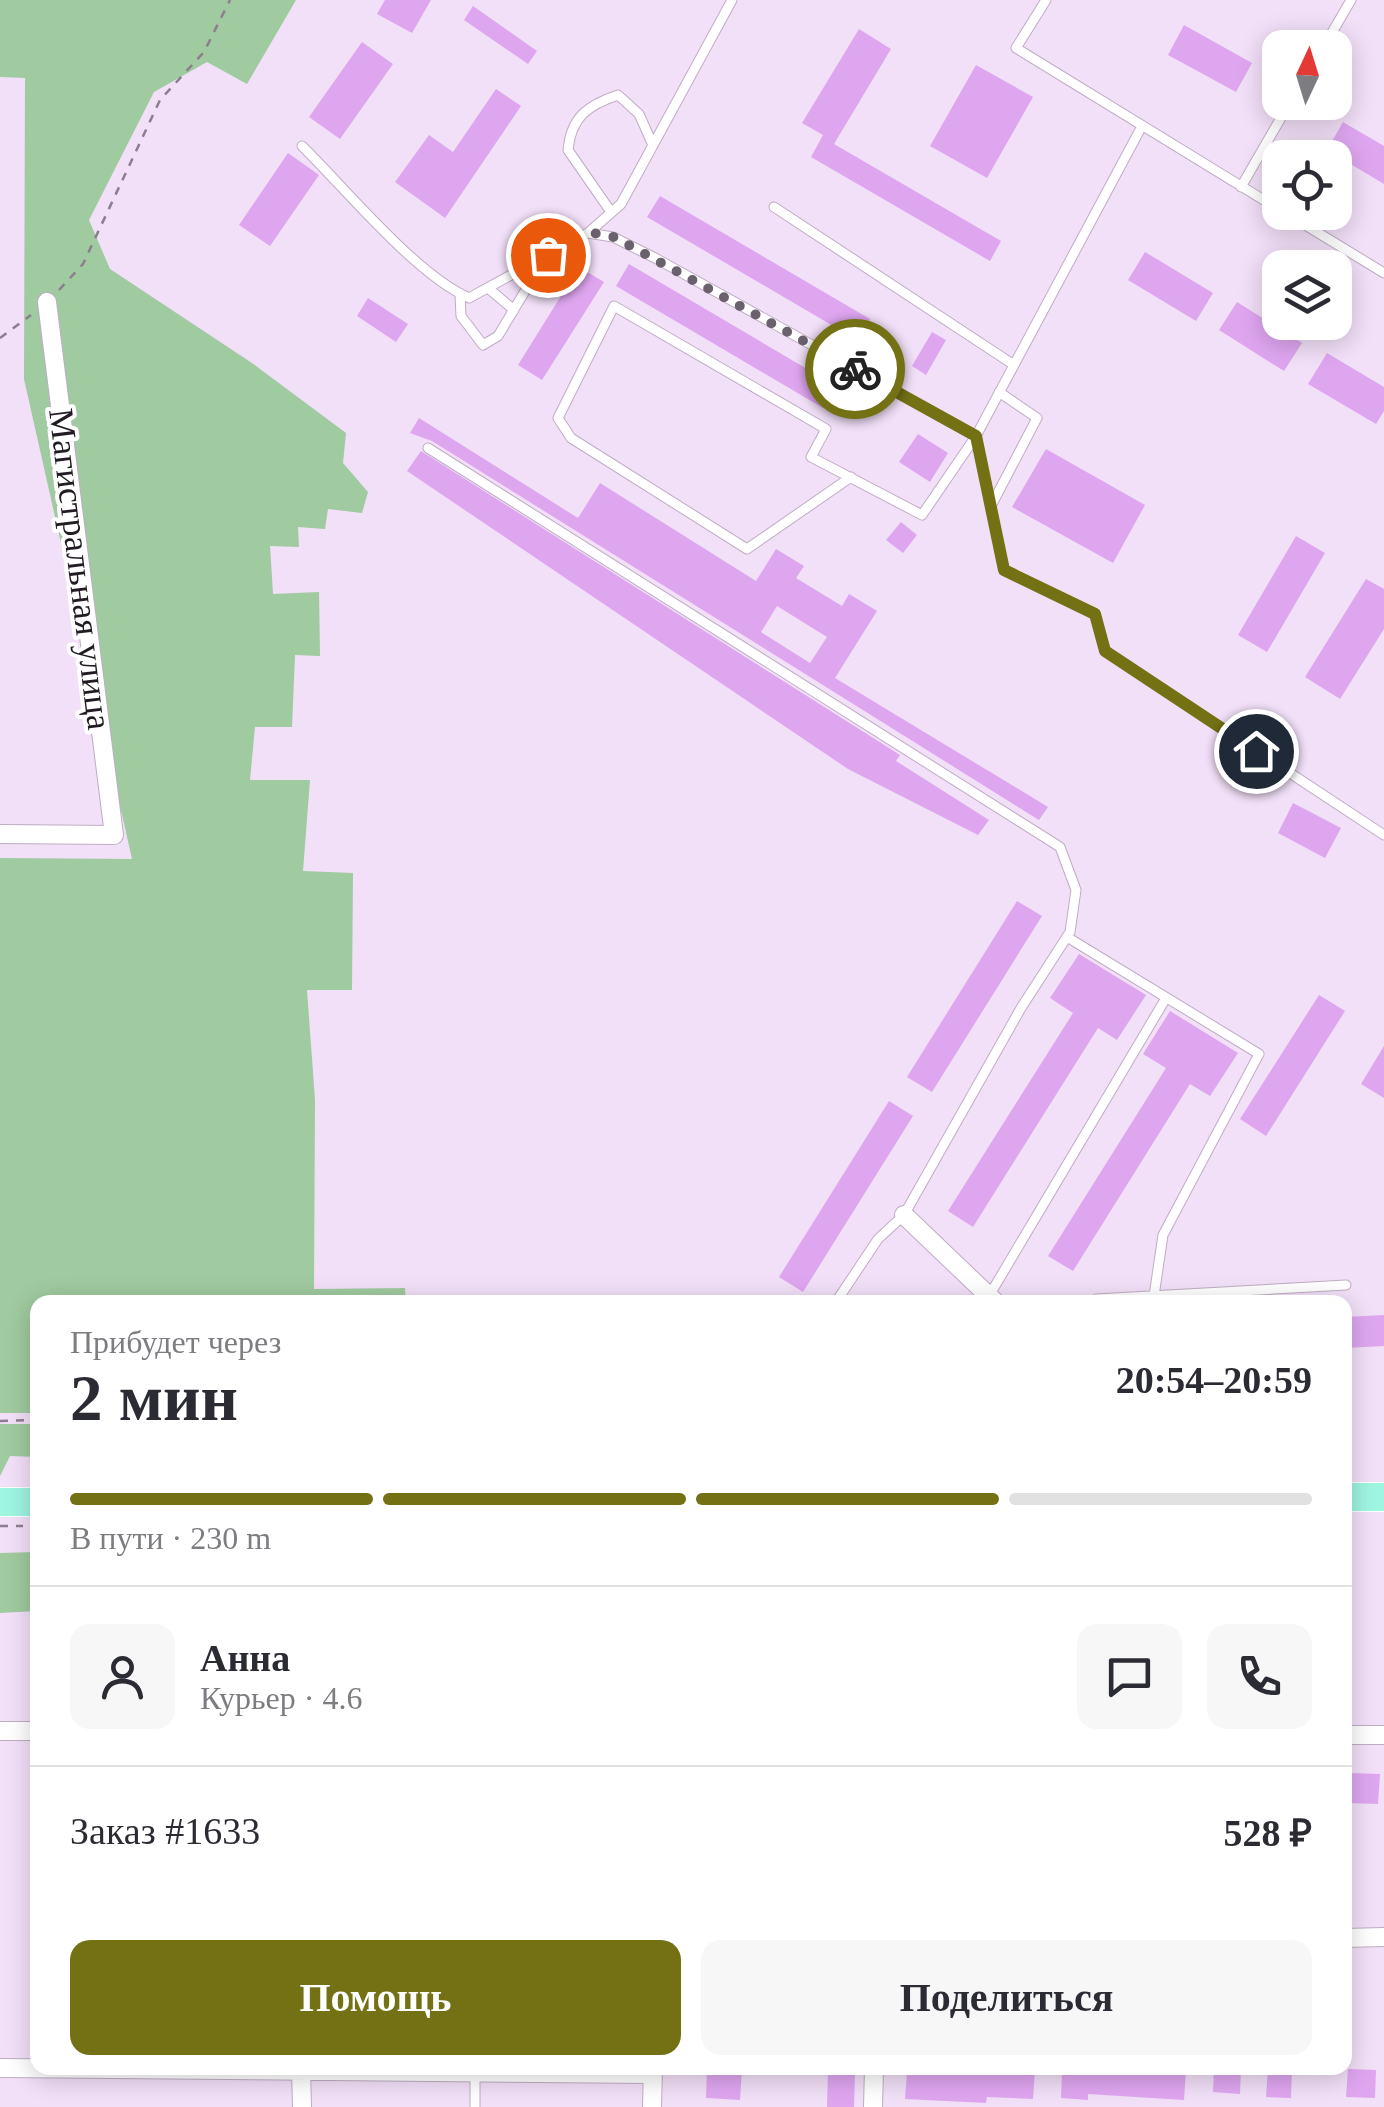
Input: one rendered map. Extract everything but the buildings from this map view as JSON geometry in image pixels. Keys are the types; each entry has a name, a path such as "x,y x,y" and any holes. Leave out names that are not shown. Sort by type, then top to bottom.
{"main road":[{"path":"1352,1497 1384,1497"},
{"path":"0,1502 30,1502"}],"street":[{"name":"Магистральная улица","path":"0,834 114,835 47,302"},
{"path":"904,1214 987,1295"},
{"path":"0,1731 30,1731"},
{"path":"1352,1735 1384,1735"},
{"path":"1352,1938 1384,1937"},
{"path":"0,2068 30,2068"},
{"path":"301,2075 302,2107"},
{"path":"652,2075 652,2107"},
{"path":"873,2107 874,2075"}],"lane":[{"path":"302,146 427,270 469,298 588,232 621,204 732,0"},
{"path":"1046,0 1016,48 1262,199"},
{"path":"1334,30 1351,0"},
{"path":"611,212 568,150 570,129 590,104 618,95 639,114 652,143"},
{"path":"1241,186 1280,120"},
{"path":"851,477 747,549 572,438 558,418 614,306 826,429 811,457 851,477 922,515 976,436 1142,126"},
{"path":"774,207 1014,365"},
{"path":"1313,230 1384,274"},
{"path":"588,232 614,237 657,259 976,436 1004,570 1095,614 1105,651 1384,835"},
{"path":"460,294 461,316 483,345 498,336 548,255"},
{"path":"488,288 514,310"},
{"path":"991,506 1037,418 999,392"},
{"path":"428,448 1060,847 1076,890 1067,937 1021,1008 904,1214 878,1240 841,1295"},
{"path":"1067,937 1259,1054 1164,1235 1154,1295"},
{"path":"995,1295 1166,998"},
{"path":"1171,1295 1346,1285"},
{"path":"475,2075 475,2107"}],"path":[{"path":"0,338 47,302 83,264 160,100 204,52 230,0"},
{"path":"0,1420 30,1420"},
{"path":"0,1526 30,1526"}],"green space":[{"path":"0,0 296,0 247,84 207,62 154,92 89,220 110,269 252,363 346,433 343,463 368,492 362,513 328,509 325,529 298,527 299,547 270,546 273,594 319,592 320,656 295,655 292,727 255,727 250,780 310,780 303,871 353,873 352,990 307,990 315,1100 314,1289 405,1288 406,1295 30,1295 30,1413 0,1413 0,858 132,859 24,379 25,78 0,77"},
{"path":"0,1424 30,1424 30,1457 10,1456 0,1476"},
{"path":"30,1552 30,1611 0,1613 0,1553"}],"way so far":[{"path":"548,255 588,232 614,237 855,369"}],"route":[{"path":"855,369 976,436 1004,570 1095,614 1105,651 1256,751"}]}
